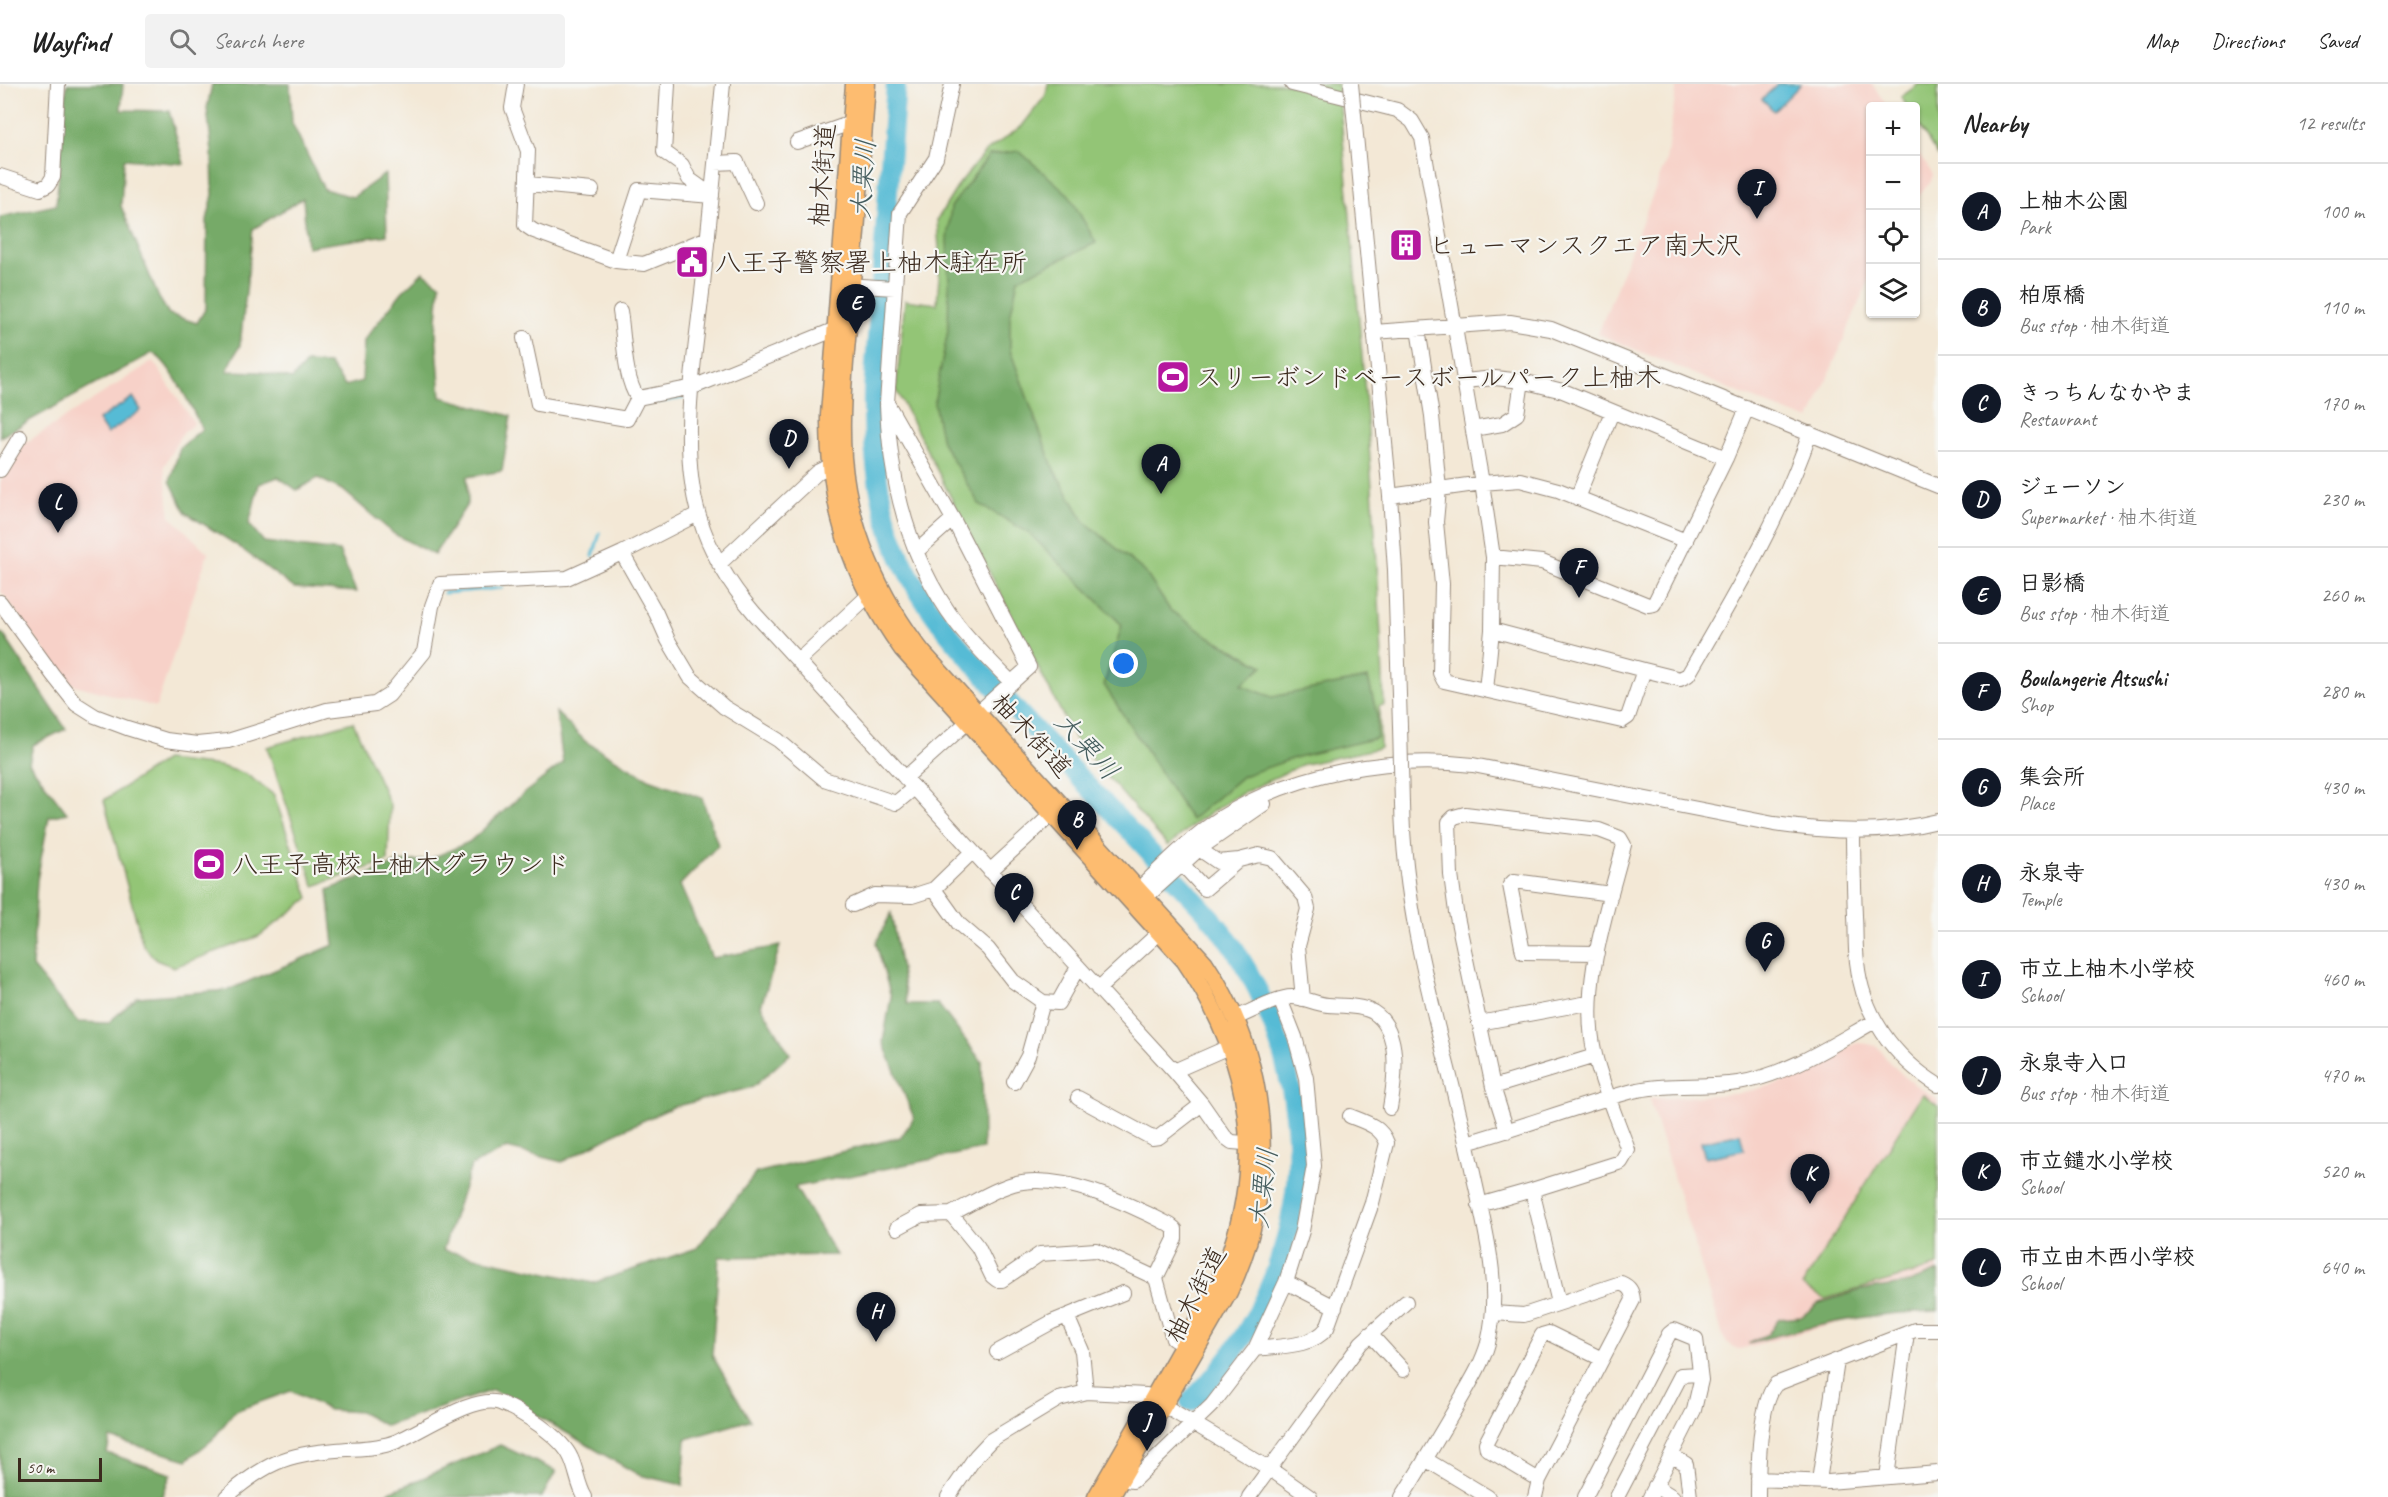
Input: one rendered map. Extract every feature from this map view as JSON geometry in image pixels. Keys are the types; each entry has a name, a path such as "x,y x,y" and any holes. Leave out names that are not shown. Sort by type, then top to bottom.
{"main road":[{"name":"柚木街道","path":"854,84 851,123 853,285 836,329 829,415 830,466 833,491 842,528 868,596 902,649 973,718 1139,896 1205,963 1224,992 1236,1018 1258,1093 1256,1144 1258,1206 1242,1264 1229,1292 1111,1497"},
{"name":"柚木街道","path":"867,84 843,407 843,450 852,509 863,547 879,587 897,617 973,718 1052,814 1139,896 1160,932 1202,986 1215,1008 1231,1046 1256,1144 1232,1249 1213,1293 1183,1345 1163,1405 1096,1497"}],"street":[{"path":"0,176 40,189 48,185 53,177 58,84"},
{"path":"516,84 512,108 528,151 525,225 534,231 616,261 645,264 708,238"},
{"path":"668,84 664,152 682,165 689,179 712,196"},
{"path":"723,84 693,387 689,459 698,514 719,564 745,602 1174,1071 1202,1104 1223,1136 1232,1142 1256,1144"},
{"path":"952,84 936,158 900,213 887,403 888,433 894,483 901,510 917,551 938,594 958,624 1009,684"},
{"path":"1292,84 1386,106 1405,115 1417,128 1424,149 1493,558 1492,630 1486,690"},
{"path":"1351,84 1395,570 1402,804 1410,898 1492,1268 1493,1313 1487,1345 1479,1367 1402,1497"},
{"path":"797,142 851,123"},
{"path":"715,163 737,162 756,203"},
{"path":"528,184 592,190"},
{"path":"616,261 639,190 712,196"},
{"path":"853,285 894,288"},
{"path":"620,311 629,372 634,393 638,398"},
{"path":"1374,332 1510,322 1551,329 1938,486"},
{"path":"638,398 693,387 836,329"},
{"path":"1418,329 1432,416 1439,489 1436,522 1442,584 1440,673 1444,681 1622,721 1628,717 1644,670"},
{"path":"524,338 538,404 627,419 638,398"},
{"path":"1464,381 1495,378 1522,381 1563,391 1726,458"},
{"path":"1473,429 1502,424 1517,414 1522,381"},
{"path":"622,553 690,677 724,707 778,740 810,769 835,784 896,803 910,783 973,718 1029,667 953,519 887,403"},
{"path":"1493,558 1542,562 1648,605 1654,604 1726,458 1747,408"},
{"path":"1577,498 1612,412"},
{"path":"1492,630 1680,679 1688,675 1755,555 1781,503 1810,433"},
{"path":"0,470 20,437"},
{"path":"719,564 818,472 830,466"},
{"path":"1389,496 1482,483 1527,481 1686,541"},
{"path":"0,602 76,704 95,716 166,740 197,744 228,741 327,710 375,704 389,695 424,652 432,606 440,584 567,578 698,514"},
{"path":"917,551 953,519"},
{"path":"798,661 868,596"},
{"path":"1177,864 1220,818 1257,798 1322,776 1367,766 1414,762 1456,763 1504,770 1813,830 1853,832 1898,829 1938,821"},
{"path":"1139,896 1157,879 1230,825 1288,788"},
{"path":"990,871 1052,814"},
{"path":"1479,1205 1621,1162 1628,1150 1595,1056 1588,1003 1597,953 1624,845 1620,838 1588,828 1465,814 1454,817 1449,822 1451,875 1493,1088 1507,1131"},
{"path":"1853,832 1857,961 1864,996 1875,1021 1908,1063 1938,1085"},
{"path":"1199,849 1218,862 1259,855 1272,858 1305,897 1308,909 1298,946 1303,999"},
{"path":"853,905 874,895 912,897 934,889 972,852"},
{"path":"1177,864 1206,889 1239,860"},
{"path":"1597,953 1523,952 1510,885 1514,881 1611,894"},
{"path":"934,889 959,924 988,949 1006,974 1043,1002 1058,1003 1078,967"},
{"path":"1098,989 1160,932"},
{"path":"1236,1018 1292,997 1317,1004 1347,1006 1371,1011 1381,1019 1390,1035 1394,1057 1394,1087 1390,1108"},
{"path":"1121,1479 1133,1481 1191,1421 1212,1405 1255,1348 1286,1282 1302,1231 1314,1166 1305,1078 1295,1037 1279,1000"},
{"path":"1014,1082 1028,1056 1043,1002"},
{"path":"1479,1023 1588,1003"},
{"path":"1466,1143 1610,1098 1656,1088 1736,1083 1764,1077 1803,1060 1875,1021"},
{"path":"1174,1071 1231,1046"},
{"path":"1493,1088 1595,1056"},
{"path":"1078,1098 1152,1138 1158,1137 1202,1104"},
{"path":"1255,1348 1310,1342 1321,1336 1327,1328 1372,1203 1387,1143 1384,1134 1378,1128 1350,1116"},
{"path":"897,1228 921,1215 951,1214 1014,1184 1049,1180 1126,1203 1175,1229 1175,1239 1156,1278 1173,1339 1183,1345"},
{"path":"1532,1190 1560,1303"},
{"path":"951,1214 978,1246 992,1276 997,1280 1002,1280 1040,1254 1096,1250 1156,1278"},
{"path":"1286,1282 1335,1307"},
{"path":"1493,1313 1524,1315 1621,1283 1628,1286 1632,1292 1633,1300 1539,1480 1535,1497"},
{"path":"997,1352 1067,1316 1123,1293"},
{"path":"1249,1497 1361,1343 1406,1302"},
{"path":"1067,1316 1082,1351 1086,1392"},
{"path":"1585,1497 1669,1334 1674,1330 1696,1339 1701,1380 1694,1410 1652,1492 1673,1497"},
{"path":"1758,1497 1758,1466 1768,1395 1776,1384 1915,1330 1938,1330"},
{"path":"1539,1480 1487,1449 1486,1443 1542,1335 1549,1333 1602,1359"},
{"path":"1887,1477 1908,1333"},
{"path":"1370,1334 1402,1370"},
{"path":"1819,1481 1837,1361"},
{"path":"1617,1497 1681,1375 1700,1374"},
{"path":"948,1497 975,1456 992,1440 1059,1399 1086,1392 1139,1393 1191,1421 1270,1469 1310,1497"},
{"path":"226,1497 251,1475 272,1463 297,1454 393,1443 482,1402 499,1403 538,1424 571,1456 585,1497"},
{"path":"1671,1455 1686,1464 1690,1497"},
{"path":"1425,1459 1488,1497"},
{"path":"1758,1479 1819,1481 1938,1473"}],"shaded area":[{"path":"1677,84 1872,84 1884,102 1866,102 1866,286 1810,420 1598,334 1666,161"},
{"path":"1920,155 1933,175 1930,183 1920,194"},
{"path":"153,361 194,423 181,435 164,466 170,516 208,553 156,707 68,683 0,590 0,482 21,446"},
{"path":"1858,1042 1877,1046 1889,1062 1908,1080 1938,1100 1938,1309 1876,1313 1740,1349 1733,1348 1724,1339 1649,1099 1735,1094 1778,1084"}],"green space":[{"path":"67,84 123,84 121,110 169,111 184,164 124,159 121,206 159,298 169,314 197,323 206,308 207,220 213,195 212,152 207,108 212,84 290,84 292,123 324,189 353,197 385,174 387,235 307,247 303,198 253,229 240,345 227,371 261,372 292,379 306,363 329,364 345,386 362,381 364,340 402,292 423,272 440,284 436,332 441,397 511,416 502,471 467,477 468,503 434,555 394,534 344,491 318,478 297,490 278,477 259,484 249,524 264,542 339,551 356,592 294,588 235,544 186,513 170,481 180,448 202,429 173,375 166,365 152,353 0,437 0,217 56,205"},
{"path":"1048,84 1338,84 1359,317 1381,627 1384,705 1379,706 1380,748 1301,765 1235,797 1199,820 1168,846 1076,741 896,390 905,300 937,304 940,263 937,220 959,184 985,152 1022,126 1046,95"},
{"path":"1919,84 1938,84 1938,156 1920,127 1920,102 1904,102 1901,97"},
{"path":"1019,151 1069,195 1096,243 1018,279 1010,317 1010,350 1054,470 1084,521 1145,572 1170,610 1208,636 1263,666 1241,685 1272,697 1368,678 1377,715 1377,738 1297,757 1243,776 1191,820 1104,685 1122,625 1029,533 979,504 942,442 934,403 948,330 947,240 951,207 989,155"},
{"path":"0,633 3,634 66,729 33,745 29,763 67,813 49,817 37,880 32,967 78,1022 108,1023 138,997 228,990 334,945 328,890 399,862 428,860 469,842 523,794 563,763 556,712 586,742 649,779 702,798 718,845 680,885 712,958 780,946 761,1006 790,1054 753,1087 673,1107 618,1132 562,1162 507,1148 471,1166 443,1250 593,1283 697,1248 756,1173 901,1137 914,1118 883,1042 891,997 876,943 891,913 907,1004 938,1004 982,1062 983,1149 795,1187 836,1255 719,1257 712,1355 750,1420 686,1439 683,1485 639,1475 493,1390 386,1426 360,1412 329,1410 291,1391 235,1411 212,1440 187,1460 110,1438 107,1453 171,1474 162,1497 0,1497"},
{"name":"八王子高校上柚木グラウンド","path":"353,722 390,805 388,861 314,886 267,747"},
{"name":"八王子高校上柚木グラウンド","path":"165,760 220,766 246,774 274,795 309,898 259,936 174,967 156,960 143,945 104,800"},
{"path":"1922,1094 1938,1106 1938,1266 1825,1299 1802,1286"},
{"path":"1938,1271 1938,1311 1865,1317 1748,1343 1768,1334 1779,1319 1801,1317 1819,1303 1861,1290 1904,1284"},
{"path":"500,1445 556,1471 542,1497 378,1497"}],"water":[{"path":"1778,84 1801,84 1774,111 1762,99"},
{"path":"133,397 141,410 107,434 98,420"},
{"path":"1740,1133 1744,1150 1705,1158 1701,1142"}],"waterway":[{"name":"大栗川","path":"896,84 873,391 876,464 879,488 891,535 920,594 957,643 1030,725 1199,904 1228,939 1253,980 1267,1010 1288,1074 1294,1106 1297,1173 1293,1206 1279,1261 1269,1287 1243,1336 1210,1381 1190,1402"},
{"path":"866,316 880,309"},
{"path":"701,392 741,375"},
{"path":"641,404 684,398"},
{"path":"593,556 600,533"},
{"path":"444,593 502,588"}],"place":[{"name":"市立上柚木小学校","path":"1757,219"},
{"name":"ヒューマンスクエア南大沢","path":"1406,245"},
{"name":"八王子警察署上柚木駐在所","path":"692,262"},
{"name":"日影橋","path":"856,334"},
{"name":"スリーボンドベースボールパーク上柚木","path":"1173,377"},
{"name":"ジェーソン","path":"789,469"},
{"name":"上柚木公園","path":"1161,494"},
{"name":"市立由木西小学校","path":"58,533"},
{"name":"Boulangerie Atsushi","path":"1579,598"},
{"name":"柏原橋","path":"1077,850"},
{"name":"八王子高校上柚木グラウンド","path":"209,864"},
{"name":"きっちんなかやま","path":"1014,923"},
{"name":"集会所","path":"1765,972"},
{"name":"市立鑓水小学校","path":"1810,1204"},
{"name":"永泉寺","path":"876,1342"},
{"name":"永泉寺入口","path":"1147,1451"}]}
